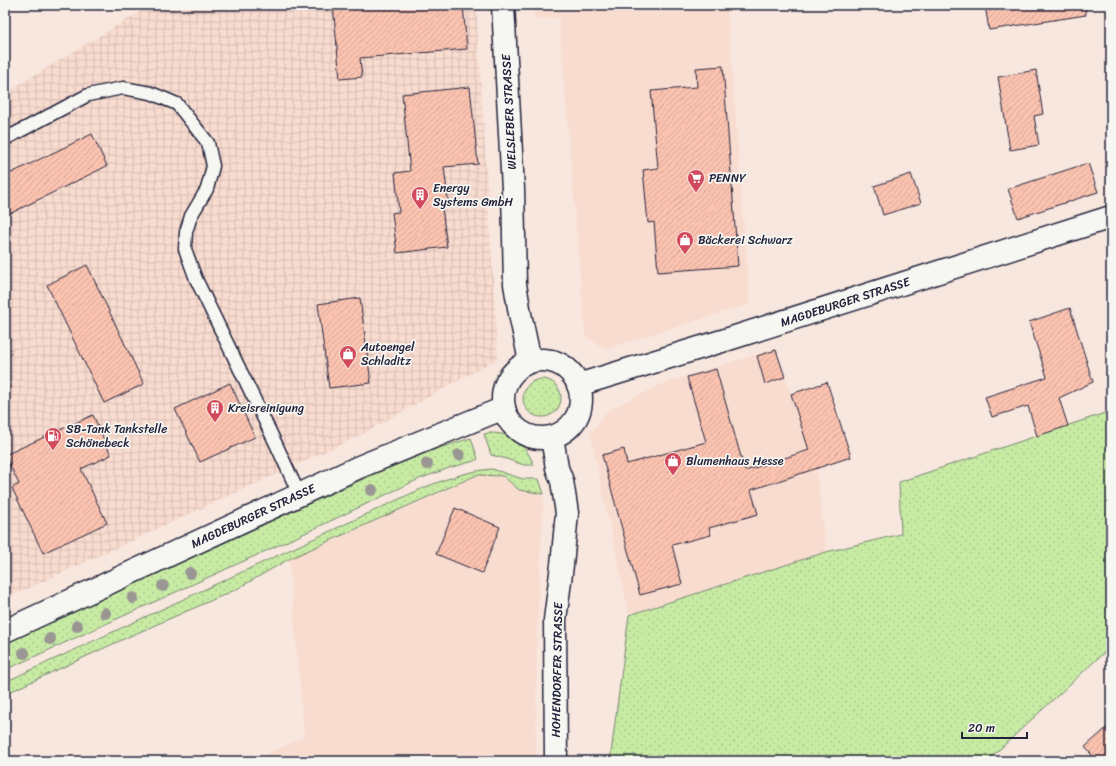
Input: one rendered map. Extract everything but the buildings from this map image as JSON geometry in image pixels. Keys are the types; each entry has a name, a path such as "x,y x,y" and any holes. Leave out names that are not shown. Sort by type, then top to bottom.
{"main road":[{"name":"WELSLEBER STRASSE","path":"503,5 513,189 515,284 530,361"},
{"name":"MAGDEBURGER STRASSE","path":"578,385 742,335 1111,217"},
{"path":"541,360 554,362 563,366 569,371 578,385 581,400 579,410 574,421 566,430 552,437 541,438 525,434 512,424 504,408 503,394 507,381 513,372 530,361 541,360"},
{"name":"MAGDEBURGER STRASSE","path":"5,631 359,467 504,408"},
{"name":"HOHENDORFER STRASSE","path":"552,437 557,468 562,481 566,513 555,620 556,761"}],"lane":[{"path":"5,139 88,95 122,88 151,93 177,104 208,143 213,166 207,189 191,216 186,232 185,249 196,279 299,494"}],"shaded area":[{"path":"151,5 476,5 498,358 359,436 5,599 5,93"},
{"path":"534,5 727,5 750,304 605,349 585,336 559,18 534,19"},
{"path":"776,348 817,473 826,552 629,615 590,433 608,410 662,384"},
{"path":"477,475 503,476 519,490 544,494 537,632 536,761 251,761 304,737 289,559"}],"green space":[{"path":"538,379 546,379 556,384 560,391 560,405 556,412 546,417 538,417 528,412 526,409 523,402 523,394 528,384 531,382"},
{"path":"1111,411 1111,646 987,761 610,761 629,615 826,552 901,534 899,482"},
{"path":"489,433 506,435 518,441 534,465 524,465 491,455 484,434"},
{"path":"471,438 478,459 474,461 419,479 303,534 5,670 5,643 372,475 436,449"},
{"path":"492,469 523,479 539,479 544,494 519,490 503,476 477,475 289,559 235,590 128,637 5,694 5,682 423,488 465,474"}],"place":[{"name":"PENNY","path":"696,193"},
{"name":"Energy Systems GmbH","path":"420,210"},
{"name":"Bäckerei Schwarz","path":"685,255"},
{"name":"Autoengel Schladitz","path":"348,369"},
{"name":"Kreisreinigung","path":"215,423"},
{"name":"SB-Tank Tankstelle Schönebeck","path":"53,451"},
{"name":"Blumenhaus Hesse","path":"673,476"}]}
